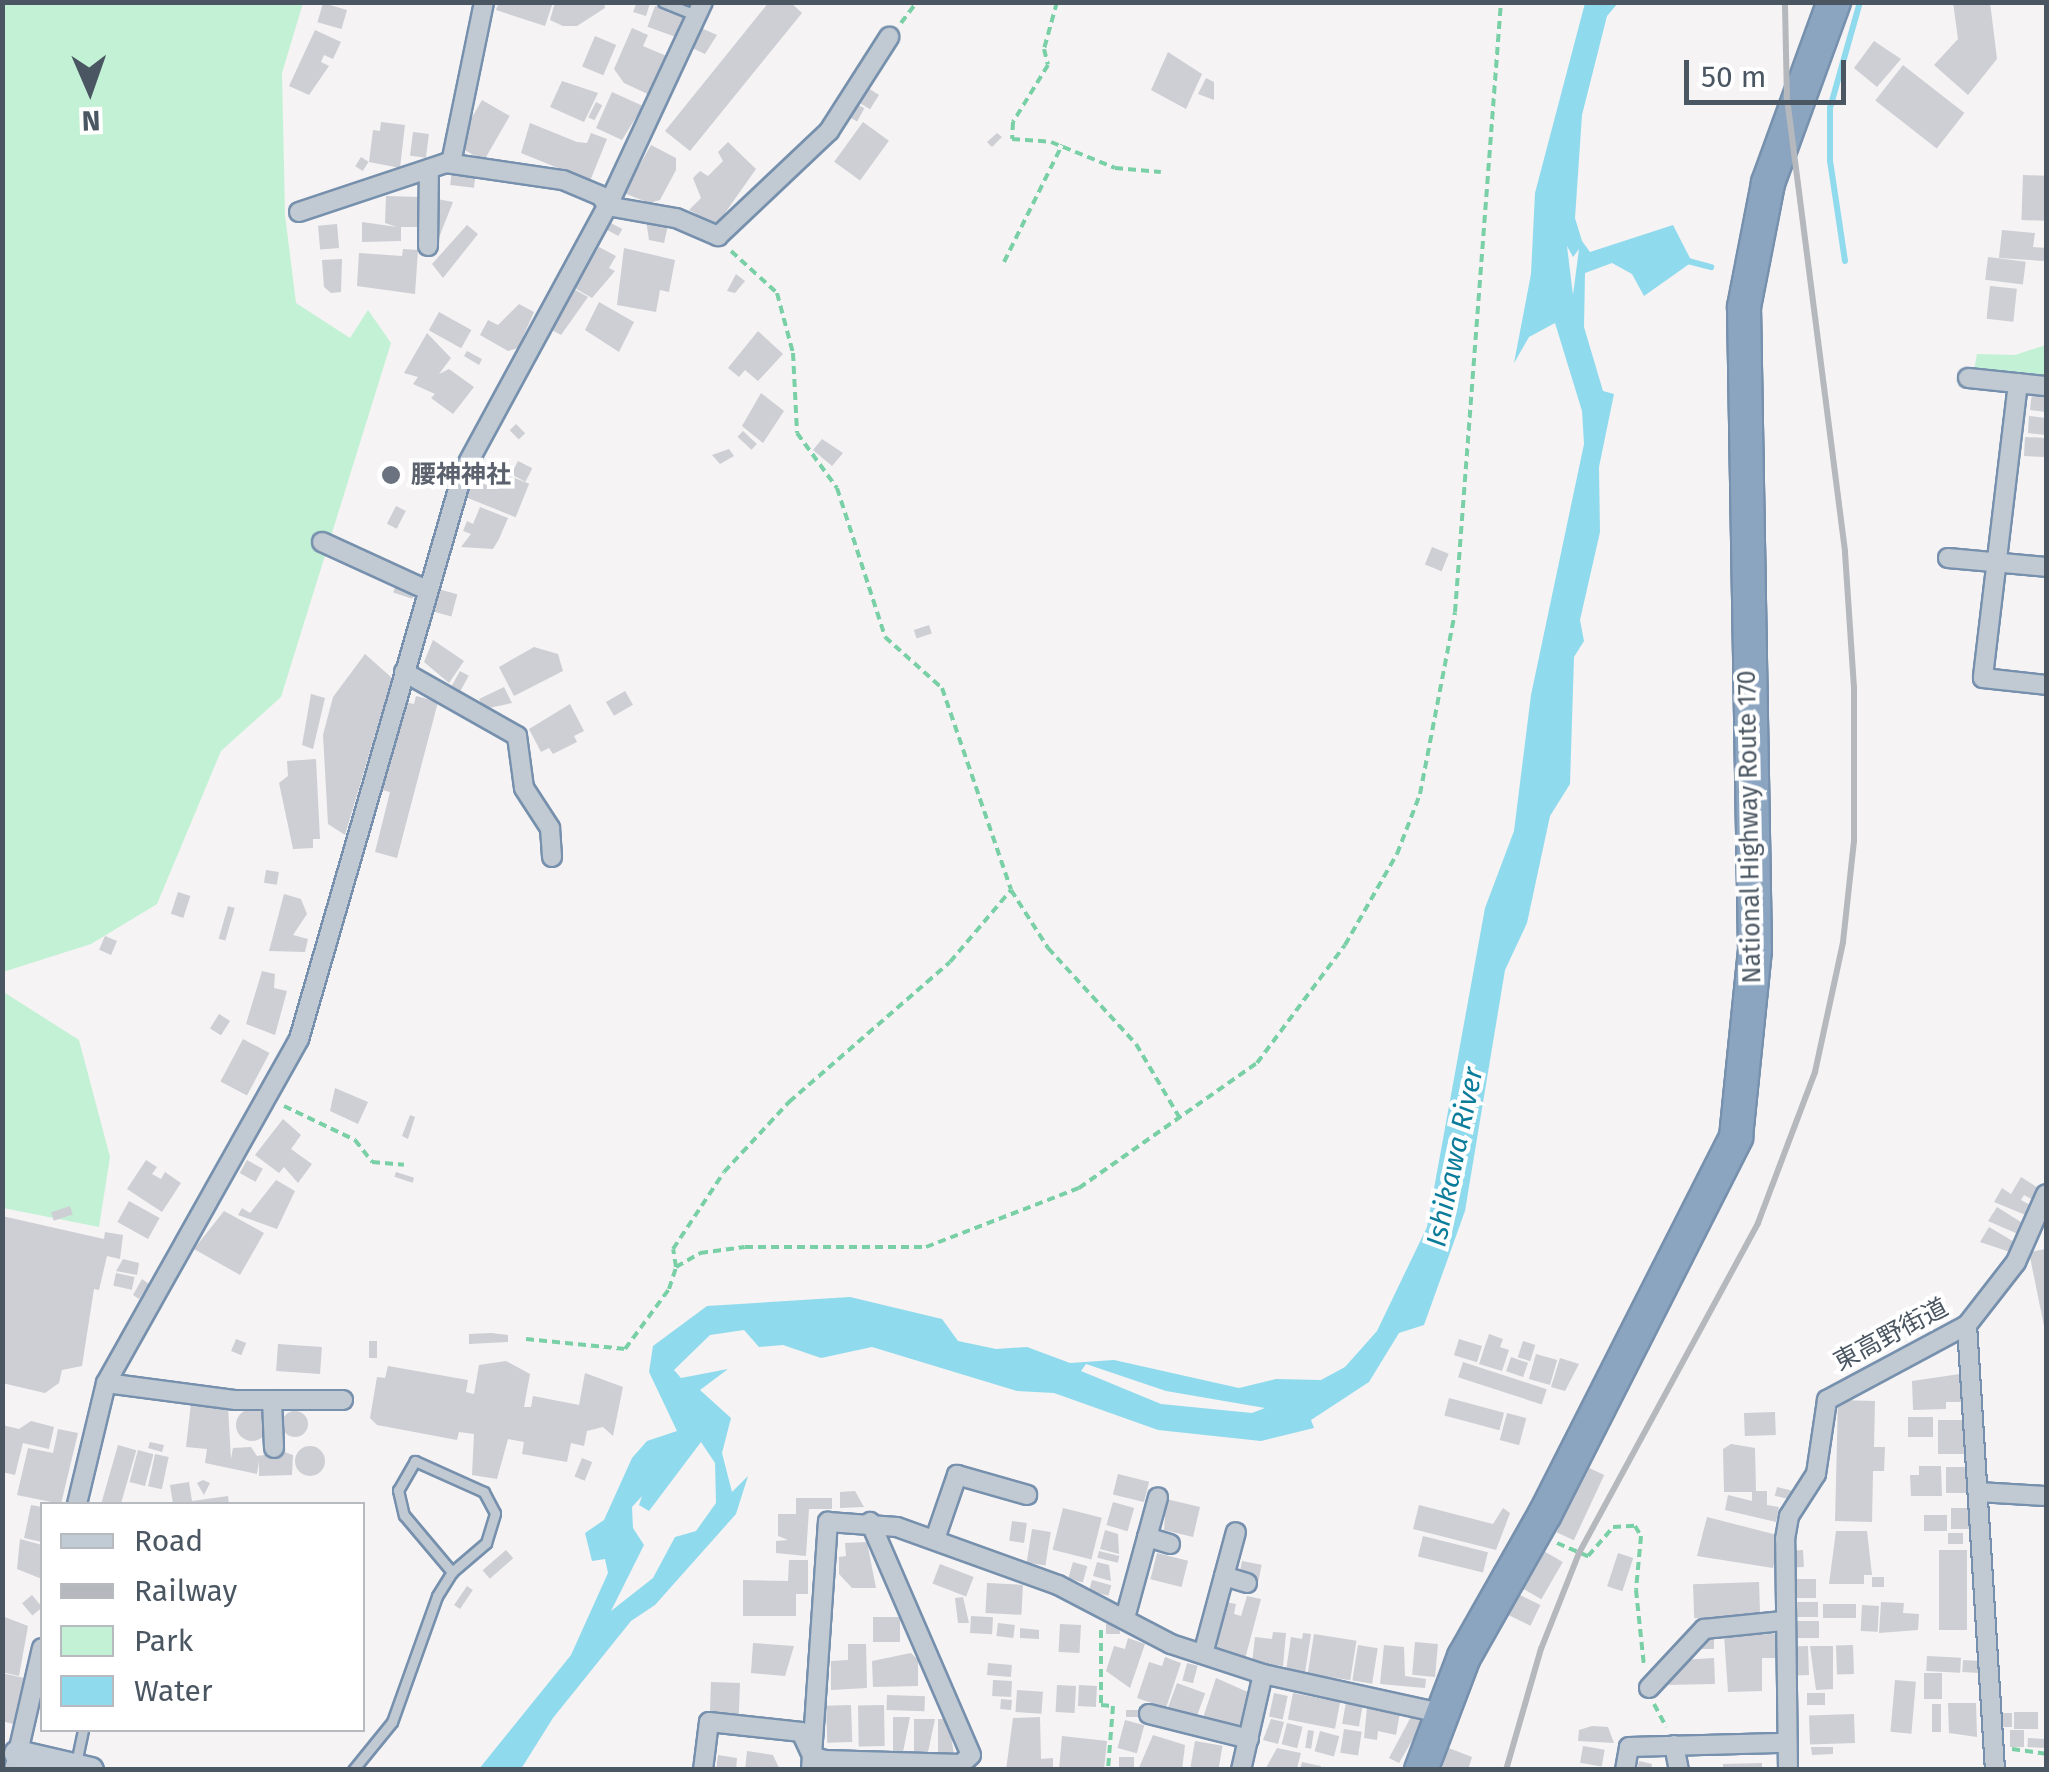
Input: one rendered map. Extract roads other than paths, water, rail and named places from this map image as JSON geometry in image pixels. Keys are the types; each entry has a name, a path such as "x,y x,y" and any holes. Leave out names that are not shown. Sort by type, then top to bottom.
{"highway":[{"name":"National Highway Route 170","path":"1422,1770 1464,1657 1535,1531 1736,1137 1755,950 1744,307 1768,183 1834,2"}],"street":[{"path":"450,164 484,2"},
{"path":"77,1502 106,1383 267,1099 310,1006 463,472 607,206 700,9"},
{"path":"299,212 450,164 563,180 601,196 607,206 676,218 718,236 829,131 890,37"},
{"path":"428,246 429,169"},
{"path":"1968,378 2046,386"},
{"path":"2018,383 1983,678 2046,685"},
{"path":"322,542 427,590"},
{"path":"1948,558 2046,566"},
{"path":"404,672 517,736 524,788 550,828 552,857"},
{"name":"東高野街道","path":"1788,1770 1784,1621 1789,1516 1816,1474 1827,1400 1967,1325 2016,1262 2046,1194"},
{"path":"1967,1325 1995,1770"},
{"path":"106,1383 272,1400 344,1400"},
{"path":"272,1400 274,1448"},
{"path":"935,1539 957,1474 1027,1495"},
{"path":"1000,1509 1007,1488"},
{"path":"1980,1492 2044,1496"},
{"path":"1124,1618 1158,1497"},
{"path":"812,1763 828,1522 870,1522 935,1539 1102,1606 1202,1654 1263,1674 1440,1713"},
{"path":"812,1763 961,1764 971,1754 870,1522"},
{"path":"1202,1654 1236,1532"},
{"path":"1147,1537 1170,1544"},
{"path":"1224,1576 1246,1583"},
{"path":"1649,1688 1704,1628 1784,1621"},
{"path":"40,1657 16,1761 82,1768"},
{"path":"1241,1770 1263,1674"},
{"path":"1149,1714 1249,1739"},
{"path":"703,1770 709,1722 801,1732 812,1763"},
{"path":"1624,1770 1629,1747 1788,1743"},
{"path":"1674,1746 1679,1770"}],"lane":[{"path":"662,2 700,9"},
{"path":"353,1770 392,1722 452,1572 486,1543 495,1513 484,1492 415,1461 398,1490 404,1516 452,1572"},
{"path":"82,1768 83,1732"}],"water":[{"name":"Ishikawa River","path":"1585,3 1618,3 1607,16 1582,115 1575,218 1590,252 1673,225 1692,262 1644,296 1632,274 1612,263 1585,273 1584,327 1603,391 1614,394 1599,467 1600,532 1580,620 1584,641 1574,657 1570,784 1550,816 1527,923 1505,970 1465,1211 1424,1325 1399,1333 1369,1382 1311,1420 1314,1428 1261,1441 1158,1430 1054,1393 1017,1391 872,1347 821,1358 783,1345 759,1347 744,1330 710,1335 674,1370 681,1378 728,1369 700,1390 731,1418 722,1453 732,1492 748,1476 736,1514 655,1605 631,1621 553,1718 521,1769 479,1769 571,1655 608,1573 605,1559 592,1561 585,1533 604,1520 632,1458 647,1441 677,1431 649,1372 653,1346 707,1306 850,1297 942,1319 958,1341 996,1349 1027,1347 1070,1363 1114,1360 1239,1388 1276,1379 1321,1380 1345,1367 1377,1331 1427,1227 1485,908 1514,831 1531,695 1584,444 1582,411 1555,323 1529,337 1514,363 1531,274 1535,193","holes":["1567,246 1573,257 1579,249 1573,295","1086,1364 1166,1391 1265,1408 1252,1413 1161,1404 1081,1371","701,1442 715,1463 716,1503 696,1531 675,1537 653,1578 611,1611 644,1545 633,1528 632,1507 642,1496 639,1505 649,1511"]}],"waterway":[{"path":"1845,261 1830,161 1830,108 1860,2"},
{"path":"1688,261 1711,267"}],"railway":[{"path":"1506,1770 1541,1649 1579,1553 1758,1223 1815,1072 1843,942 1854,841 1854,688 1845,551 1787,100 1785,2"}],"place":[{"name":"腰神神社","path":"391,475"}]}
